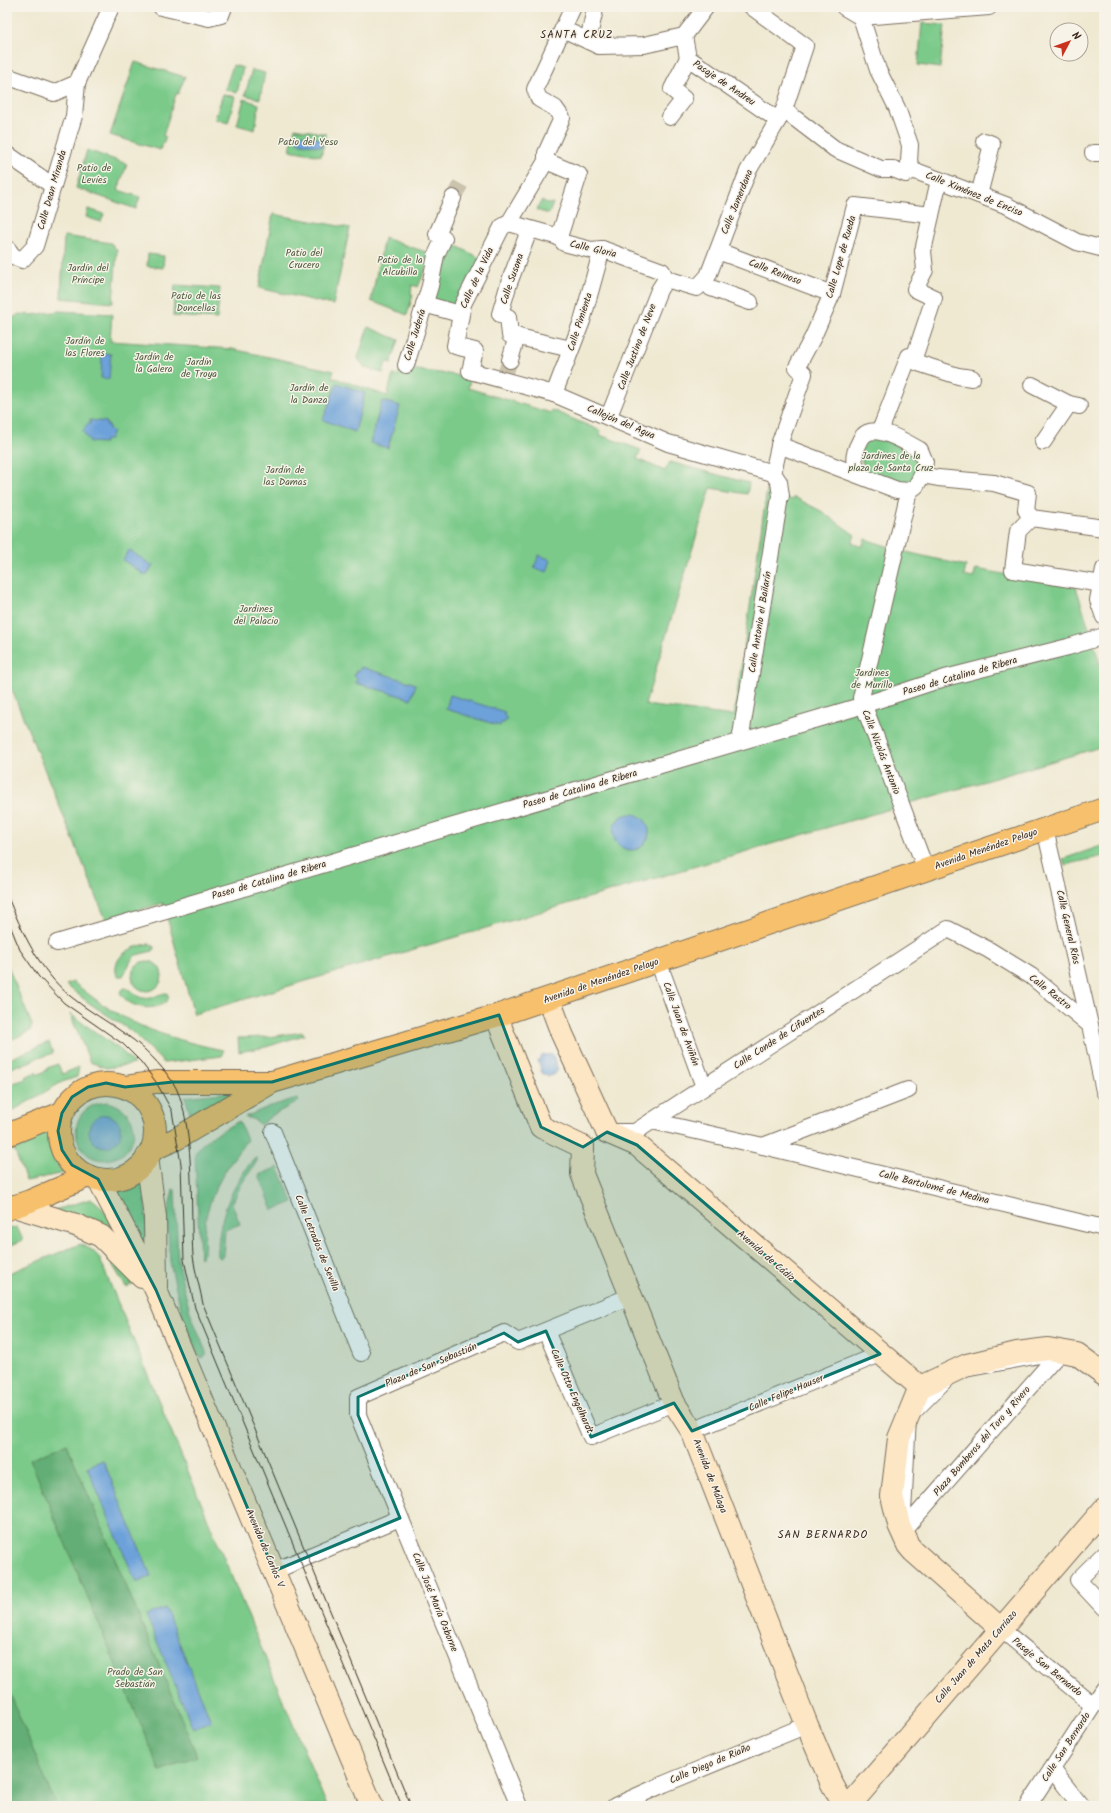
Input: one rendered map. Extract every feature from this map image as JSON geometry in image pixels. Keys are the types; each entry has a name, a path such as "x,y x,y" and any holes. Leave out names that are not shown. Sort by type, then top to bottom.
{"main road":[{"path":"1045,829 1104,809"},
{"name":"Avenida Menéndez Pelayo","path":"926,870 1045,829"},
{"name":"Avenida de Menéndez Pelayo","path":"272,1082 549,999 926,870"},
{"path":"124,1087 156,1082 272,1082"},
{"path":"11,1208 93,1177 118,1178 136,1170 149,1154 272,1082"},
{"path":"93,1177 72,1165 62,1150 58,1131 62,1113 72,1098 88,1087 106,1083 124,1087 140,1097 151,1113 155,1132 149,1154"},
{"path":"7,1135 62,1113"}],"street":[{"path":"9,78 54,92 77,83 111,7"},
{"path":"161,7 209,18 221,15 224,7"},
{"path":"573,7 563,29 593,43 644,45 684,36 706,7"},
{"name":"Calle Jamerdana","path":"710,282 718,250 748,171 781,115 805,46 752,7"},
{"path":"844,7 861,17 989,7"},
{"path":"593,43 594,8"},
{"path":"861,17 878,70 897,108 910,145 909,162 912,170"},
{"name":"Calle de la Vida","path":"470,370 475,351 455,346 460,314 463,304 502,226 509,223 546,161 546,153 562,118 555,108 539,100 535,89 563,29"},
{"name":"Pasaje de Andreu","path":"684,36 688,58 781,115"},
{"path":"670,117 684,99 672,89 688,58"},
{"name":"Calle Dean Miranda","path":"7,248 13,256 22,260 35,246 74,116 77,83"},
{"name":"Calle Ximénez de Enciso","path":"781,115 835,149 881,169 893,169 906,174 912,170 1008,206 1077,242 1104,249"},
{"path":"979,195 992,144 984,141"},
{"path":"7,154 53,186"},
{"path":"546,161 579,175 559,238"},
{"path":"914,358 934,298 915,289 925,270 923,251 939,180"},
{"name":"Calle Judería","path":"406,365 424,304 436,255 444,238 437,234 453,198"},
{"name":"Calle Lope de Rueda","path":"780,444 804,374 797,367 813,337 832,294 855,206 931,215"},
{"name":"Calle Gloria","path":"509,223 559,238 564,243 591,250 602,249 662,272 666,279"},
{"name":"Calle Susona","path":"517,336 510,334 508,317 500,314 509,283 528,236 532,230"},
{"name":"Calle Pimienta","path":"554,394 582,321 602,249"},
{"name":"Calle Reinoso","path":"718,250 832,294"},
{"path":"666,279 697,288 710,282 750,302"},
{"name":"Calle Justino de Neve","path":"610,416 659,290 666,279"},
{"name":"Calle Judería","path":"424,304 460,314"},
{"path":"510,360 517,336 571,349"},
{"path":"880,431 909,356 914,358 918,363 958,376 972,378"},
{"name":"Callejón del Agua","path":"470,370 554,394 610,416 668,443 773,473"},
{"path":"1032,385 1074,405 1043,442"},
{"path":"773,473 780,444 897,490 909,491 916,486 922,475 925,462 920,450 880,431 870,431 863,436 853,458 855,466 862,475"},
{"name":"Calle Antonio el Bailarín","path":"740,741 780,499 779,482 773,473"},
{"path":"922,475 938,478 994,483 1028,493 1026,510 1031,518"},
{"name":"Calle Nicolás Antonio","path":"909,491 861,698 926,870"},
{"path":"1031,518 1104,528"},
{"path":"1031,518 1018,531 1013,570 1103,576 1101,601 1104,617"},
{"name":"Paseo de Catalina de Ribera","path":"57,943 864,705 945,678 1068,647 1104,636"},
{"name":"Calle General Ríos","path":"1045,829 1090,1025"},
{"name":"Calle Rastro","path":"948,929 989,950 1031,976 1090,1025"},
{"name":"Calle Conde de Cifuentes","path":"607,1132 635,1132 948,929"},
{"name":"Calle Juan de Aviñón","path":"658,961 704,1087"},
{"path":"499,1015 501,1028 541,1127 583,1147 607,1132 562,1034 549,999"},
{"path":"1090,1025 1104,1091"},
{"path":"763,1146 908,1090"},
{"name":"Calle Bartolomé de Medina","path":"652,1121 763,1146 1104,1228"},
{"name":"Calle Letrados de Sevilla","path":"273,1132 361,1353"},
{"name":"Avenida de Cádiz","path":"607,1132 637,1145 920,1387"},
{"name":"Avenida de Málaga","path":"583,1147 582,1174 674,1403 692,1432 806,1725 832,1784 844,1806"},
{"path":"149,1154 155,1217 156,1290"},
{"name":"Avenida de Carlos V","path":"93,1177 156,1290 372,1806"},
{"path":"11,1208 76,1225 101,1236 156,1290"},
{"path":"546,1331 631,1296"},
{"name":"Plaza de San Sebastián","path":"358,1397 504,1333 518,1342 546,1331"},
{"name":"Calle Otto Engelhardt","path":"546,1331 591,1437 674,1403"},
{"path":"1001,1629 913,1551 902,1532 892,1496 900,1438 920,1387 967,1365 1017,1353 1048,1349 1077,1354 1104,1374"},
{"name":"Plaza Bomberos del Toro y Rivero","path":"902,1532 1061,1351"},
{"name":"Calle Felipe Hauser","path":"692,1432 880,1354"},
{"path":"908,1418 954,1372"},
{"name":"Calle José María Osborne","path":"358,1397 358,1415 519,1806"},
{"name":"Calle Juan de Mata Carriazo","path":"849,1806 1104,1509"},
{"path":"274,1571 400,1518"},
{"path":"1104,1554 1078,1580 1104,1608"},
{"name":"Pasaje San Bernardo","path":"1001,1629 1094,1705"},
{"name":"Calle San Bernardo","path":"1028,1806 1104,1689"},
{"name":"Calle Diego de Riaño","path":"615,1806 806,1725"},
{"path":"1052,1769 1081,1806"}],"highlighted area":[{"path":"499,1015 541,1127 583,1147 607,1132 637,1145 880,1354 692,1431 674,1403 591,1437 546,1331 518,1342 504,1333 358,1397 358,1415 400,1518 274,1571 156,1290 98,1179 72,1165 62,1150 58,1131 62,1113 72,1097 88,1087 106,1083 125,1087 173,1082 272,1082"}],"green space":[{"path":"922,23 945,25 940,68 918,65"},
{"path":"135,62 185,77 178,94 176,94 163,136 166,137 160,150 110,135"},
{"path":"233,65 243,68 237,93 225,89"},
{"path":"252,70 265,73 260,99 245,95"},
{"path":"223,94 235,97 228,123 215,119"},
{"path":"244,99 259,104 255,130 237,125"},
{"name":"Patio del Yeso","path":"295,128 326,134 321,156 290,150"},
{"name":"Patio de Levíes","path":"87,150 127,164 118,190 140,197 136,209 76,188"},
{"path":"542,200 548,204 553,203 549,214 536,210"},
{"path":"88,209 104,214 101,222 86,217"},
{"name":"Patio del Crucero","path":"273,214 350,228 333,305 259,288"},
{"name":"Jardín del Príncipe","path":"64,236 111,243 117,250 113,303 61,298"},
{"name":"Patio de la Alcubilla","path":"384,238 432,254 418,287 412,285 411,294 413,295 407,315 371,301"},
{"path":"455,245 482,259 457,310 429,303 445,258 447,258"},
{"path":"148,254 164,256 163,268 147,266"},
{"name":"Patio de las Doncellas","path":"175,285 220,288 217,319 173,316"},
{"name":"Jardines del Palacio","path":"60,311 112,314 110,341 232,349 334,371 332,377 387,396 393,375 398,376 401,366 409,369 471,377 468,388 551,413 552,410 601,431 600,435 641,450 637,459 665,471 670,462 749,483 747,494 711,488 645,705 734,716 767,490 792,500 794,497 821,511 855,535 852,543 862,547 865,539 902,551 966,566 964,576 973,578 976,569 1076,587 1104,676 1104,746 194,1014 163,903 106,920 7,678 7,314 11,319 19,314 32,315"},
{"path":"368,327 399,340 391,363 386,362 383,373 365,368 358,358"},
{"name":"Jardines de la plaza de Santa Cruz","path":"881,436 919,458 915,479 903,485 866,473 859,453 866,441"},
{"path":"1104,845 1104,856 1065,865 1063,859"},
{"path":"150,944 155,948 153,951 136,955 132,959 123,976 117,976 116,969 120,957 131,949"},
{"path":"147,961 153,962 161,970 161,982 153,990 147,991 141,990 133,982 132,976 133,970 141,962"},
{"path":"7,964 32,1025 30,1031 9,1041 12,1015 7,979"},
{"path":"73,982 103,1004 139,1025 166,1035 223,1050 222,1056 164,1063 131,1031 89,1003 66,985"},
{"path":"124,988 129,989 143,998 149,998 167,993 169,998 164,1003 151,1008 136,1006 124,998 120,992"},
{"path":"70,1014 122,1051 134,1064 106,1068 90,1062"},
{"path":"303,1032 304,1035 266,1047 239,1052 238,1038 268,1037"},
{"path":"49,1042 53,1053 42,1057 41,1056 21,1066 20,1064 7,1072 7,1060"},
{"path":"58,1064 62,1074 79,1067 77,1077 62,1082 7,1114 7,1085 26,1079 25,1077 36,1072 37,1075 47,1070 47,1068"},
{"path":"230,1092 233,1099 192,1119 185,1097"},
{"path":"297,1098 299,1101 273,1115 260,1125 255,1120 245,1117 268,1107"},
{"path":"108,1102 116,1105 123,1109 132,1121 134,1135 131,1143 123,1154 111,1159 98,1159 87,1154 80,1146 76,1135 77,1124 82,1113 92,1106","holes":["107,1115 114,1118 109,1146 96,1144 89,1132 100,1116"]},
{"path":"239,1121 247,1140 233,1159 215,1189 207,1211 204,1254 200,1258 195,1154 208,1139"},
{"path":"47,1131 52,1153 64,1173 26,1181 14,1149"},
{"path":"254,1158 257,1158 257,1161 241,1185 232,1204 240,1224 225,1230 223,1256 220,1258 218,1256 218,1242 227,1204 239,1180"},
{"path":"278,1167 293,1202 273,1210 259,1175"},
{"path":"139,1179 144,1179 149,1262 114,1192 117,1188"},
{"path":"173,1189 175,1190 178,1261 190,1312 206,1352 206,1356 202,1358 198,1356 182,1314 170,1262 167,1217"},
{"path":"91,1199 104,1211 119,1239 48,1212"},
{"path":"49,1223 76,1229 100,1242 119,1261 136,1283 126,1287 99,1245 91,1240 59,1227 42,1228 41,1224"},
{"path":"17,1227 23,1240 7,1247 7,1229"},
{"name":"Prado de San Sebastián","path":"80,1244 92,1250 99,1257 327,1806 7,1806 7,1274"},
{"path":"67,1444 197,1756 160,1771 30,1459"},
{"path":"7,1686 56,1806 7,1806"}],"water":[{"path":"298,134 322,139 321,147 297,142"},
{"path":"102,353 111,354 109,379 101,378"},
{"path":"337,383 365,393 355,432 323,420"},
{"path":"382,401 400,406 388,448 370,443"},
{"path":"90,420 106,422 106,425 109,425 109,429 113,432 109,440 105,440 105,443 90,442 83,431 87,424 90,424"},
{"path":"129,550 153,566 146,576 123,560"},
{"path":"539,555 551,560 547,572 534,568"},
{"path":"361,667 416,684 411,699 356,683 357,678 354,676 356,671 360,670"},
{"path":"450,695 505,712 504,715 507,719 504,723 501,723 500,726 446,709"},
{"path":"631,814 644,819 649,832 644,845 631,850 618,845 613,832 618,819"},
{"path":"550,1054 554,1057 558,1070 554,1075 547,1076 542,1073 538,1060 543,1055"},
{"path":"102,1115 108,1115 118,1122 121,1131 120,1137 114,1144 108,1147 102,1147 92,1140 89,1134 89,1128 96,1118"},
{"path":"103,1460 151,1576 136,1582 87,1467"},
{"path":"165,1608 211,1721 193,1728 146,1615"}],"tunnel":[{"path":"453,198 464,178"},
{"path":"504,378 510,360"}],"tram line":[{"path":"7,895 32,950 59,986 91,1012 134,1040 146,1051 168,1075 180,1097 185,1117 188,1140 193,1256 203,1304 411,1806"},
{"path":"7,918 20,950 39,977 64,1003 123,1044 141,1062 156,1082 172,1111 181,1164 184,1260 195,1308 402,1806"}],"district":[{"name":"SANTA CRUZ","path":"577,35"},
{"name":"SAN BERNARDO","path":"823,1535"}],"park label":[{"name":"Jardín de las Flores","path":"85,346"},
{"name":"Jardín de la Galera","path":"154,362"},
{"name":"Jardín de Troya","path":"199,368"},
{"name":"Jardín de la Danza","path":"309,394"},
{"name":"Jardín de las Damas","path":"285,476"},
{"name":"Jardines de Murillo","path":"872,678"}]}
